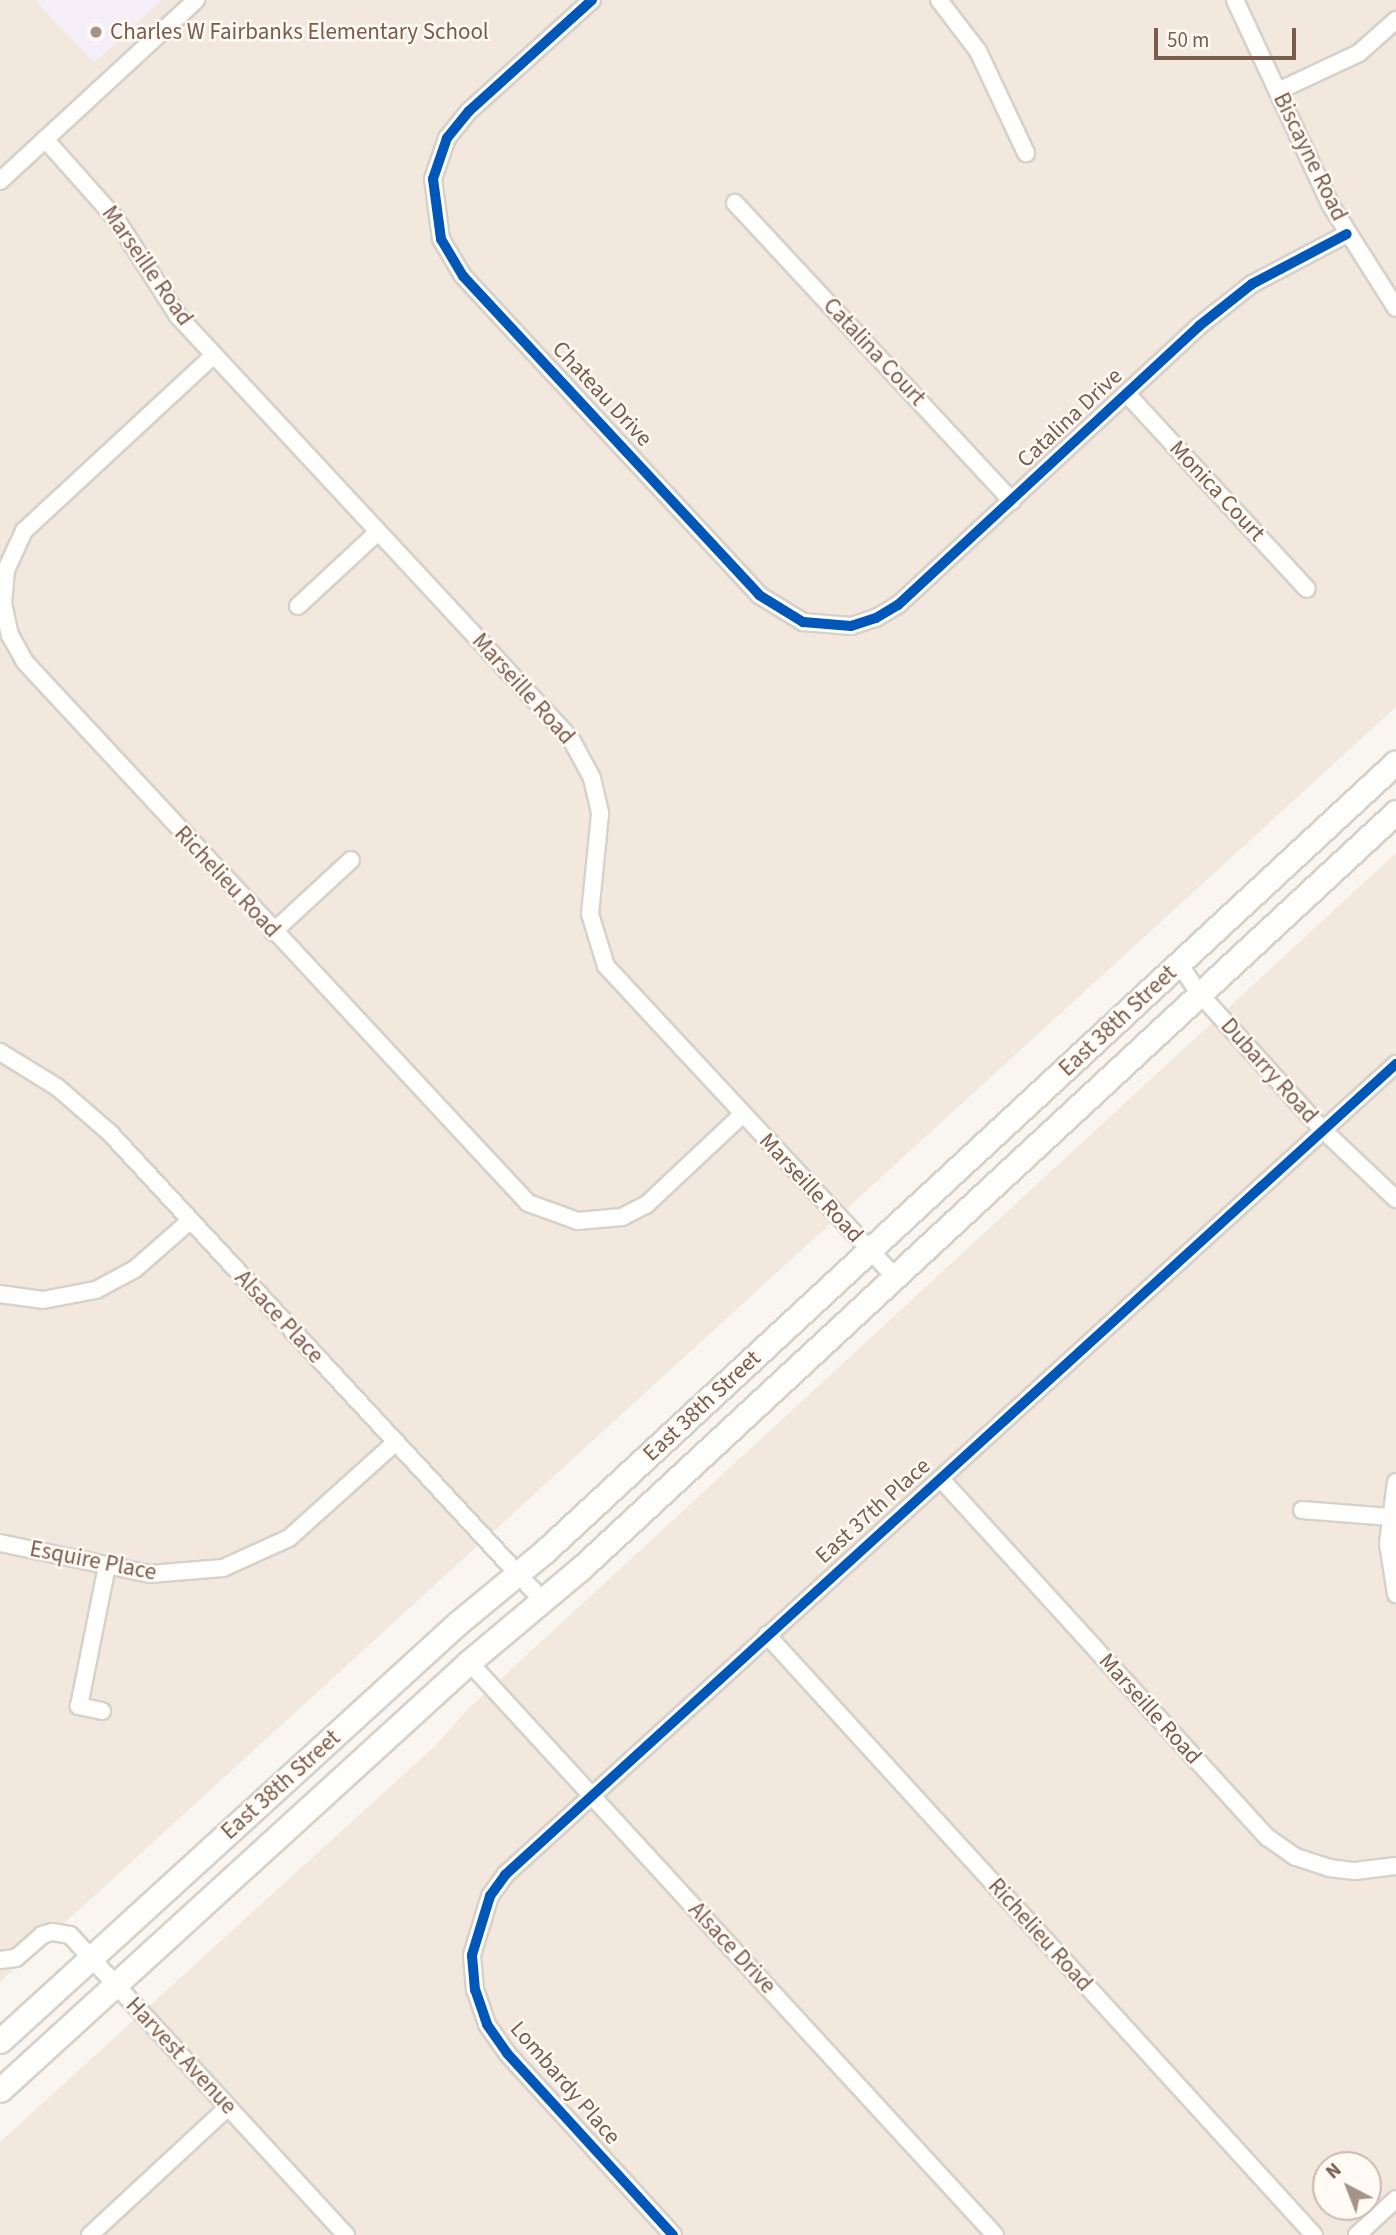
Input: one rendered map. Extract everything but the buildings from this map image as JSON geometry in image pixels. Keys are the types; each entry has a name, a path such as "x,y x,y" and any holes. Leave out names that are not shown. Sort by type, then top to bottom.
{"main road":[{"name":"East 38th Street","path":"0,2041 871,1251 1396,762"},
{"name":"East 38th Street","path":"0,2090 895,1277 1396,812"}],"street":[{"path":"0,181 196,0"},
{"name":"Chateau Drive","path":"593,0 469,111 447,138 437,162 432,197 440,239 458,269 759,595 783,614 825,626"},
{"path":"939,0 975,44 1026,153"},
{"name":"Biscayne Road","path":"1235,0 1347,234 1396,308"},
{"path":"1278,91 1359,54 1396,20"},
{"name":"Marseille Road","path":"45,139 116,219 159,292 214,355 576,747 592,778 600,814 590,905 598,950 617,981 895,1277"},
{"name":"Catalina Court","path":"735,202 1012,501"},
{"name":"Catalina Drive","path":"825,626 860,624 898,605 1252,284 1347,234"},
{"name":"Richelieu Road","path":"214,355 30,525 6,570 3,603 10,635 24,662 511,1189 554,1216 605,1221 638,1210 742,1115"},
{"name":"Monica Court","path":"1128,394 1307,589"},
{"path":"298,606 378,532"},
{"path":"274,932 351,860"},
{"name":"Dubarry Road","path":"1180,965 1199,993 1322,1129 1396,1199"},
{"name":"Alsace Place","path":"0,1052 57,1087 98,1121 542,1600"},
{"name":"East 37th Place","path":"475,1938 490,1896 505,1875 1396,1064"},
{"path":"0,1294 43,1300 96,1290 135,1269 191,1220"},
{"name":"Esquire Place","path":"0,1543 150,1574 186,1574 257,1555 304,1527 395,1443"},
{"name":"Marseille Road","path":"941,1479 1267,1837 1296,1857 1329,1868 1355,1871 1396,1866"},
{"path":"1396,1482 1390,1517 1390,1570 1396,1594"},
{"path":"1302,1510 1390,1517"},
{"path":"102,1711 79,1706 107,1566"},
{"name":"Richelieu Road","path":"767,1635 1314,2235"},
{"name":"Alsace Drive","path":"469,1662 995,2235"},
{"name":"Harvest Avenue","path":"0,1960 16,1958 52,1932 70,1935 346,2235"},
{"name":"Lombardy Place","path":"475,1938 475,1990 492,2032 673,2235"},
{"path":"90,2235 228,2108"},
{"path":"1357,2235 1396,2199"}],"shaded area":[{"path":"0,0 1396,0 1396,707 0,1982"},
{"name":"Charles W Fairbanks Elementary School","path":"35,0 162,0 94,63"},
{"path":"1396,853 1396,2235 0,2235 0,2142 435,1746 465,1712"}],"cycle path":[{"path":"592,0 469,111 447,138 433,179 441,239 463,276 759,595 803,622 851,626 876,618 898,605 1199,326 1252,284 1347,234"},
{"path":"673,2235 507,2053 487,2024 475,1990 472,1955 490,1896 505,1875 1396,1064"}],"place":[{"name":"Charles W Fairbanks Elementary School","path":"96,32"}]}
